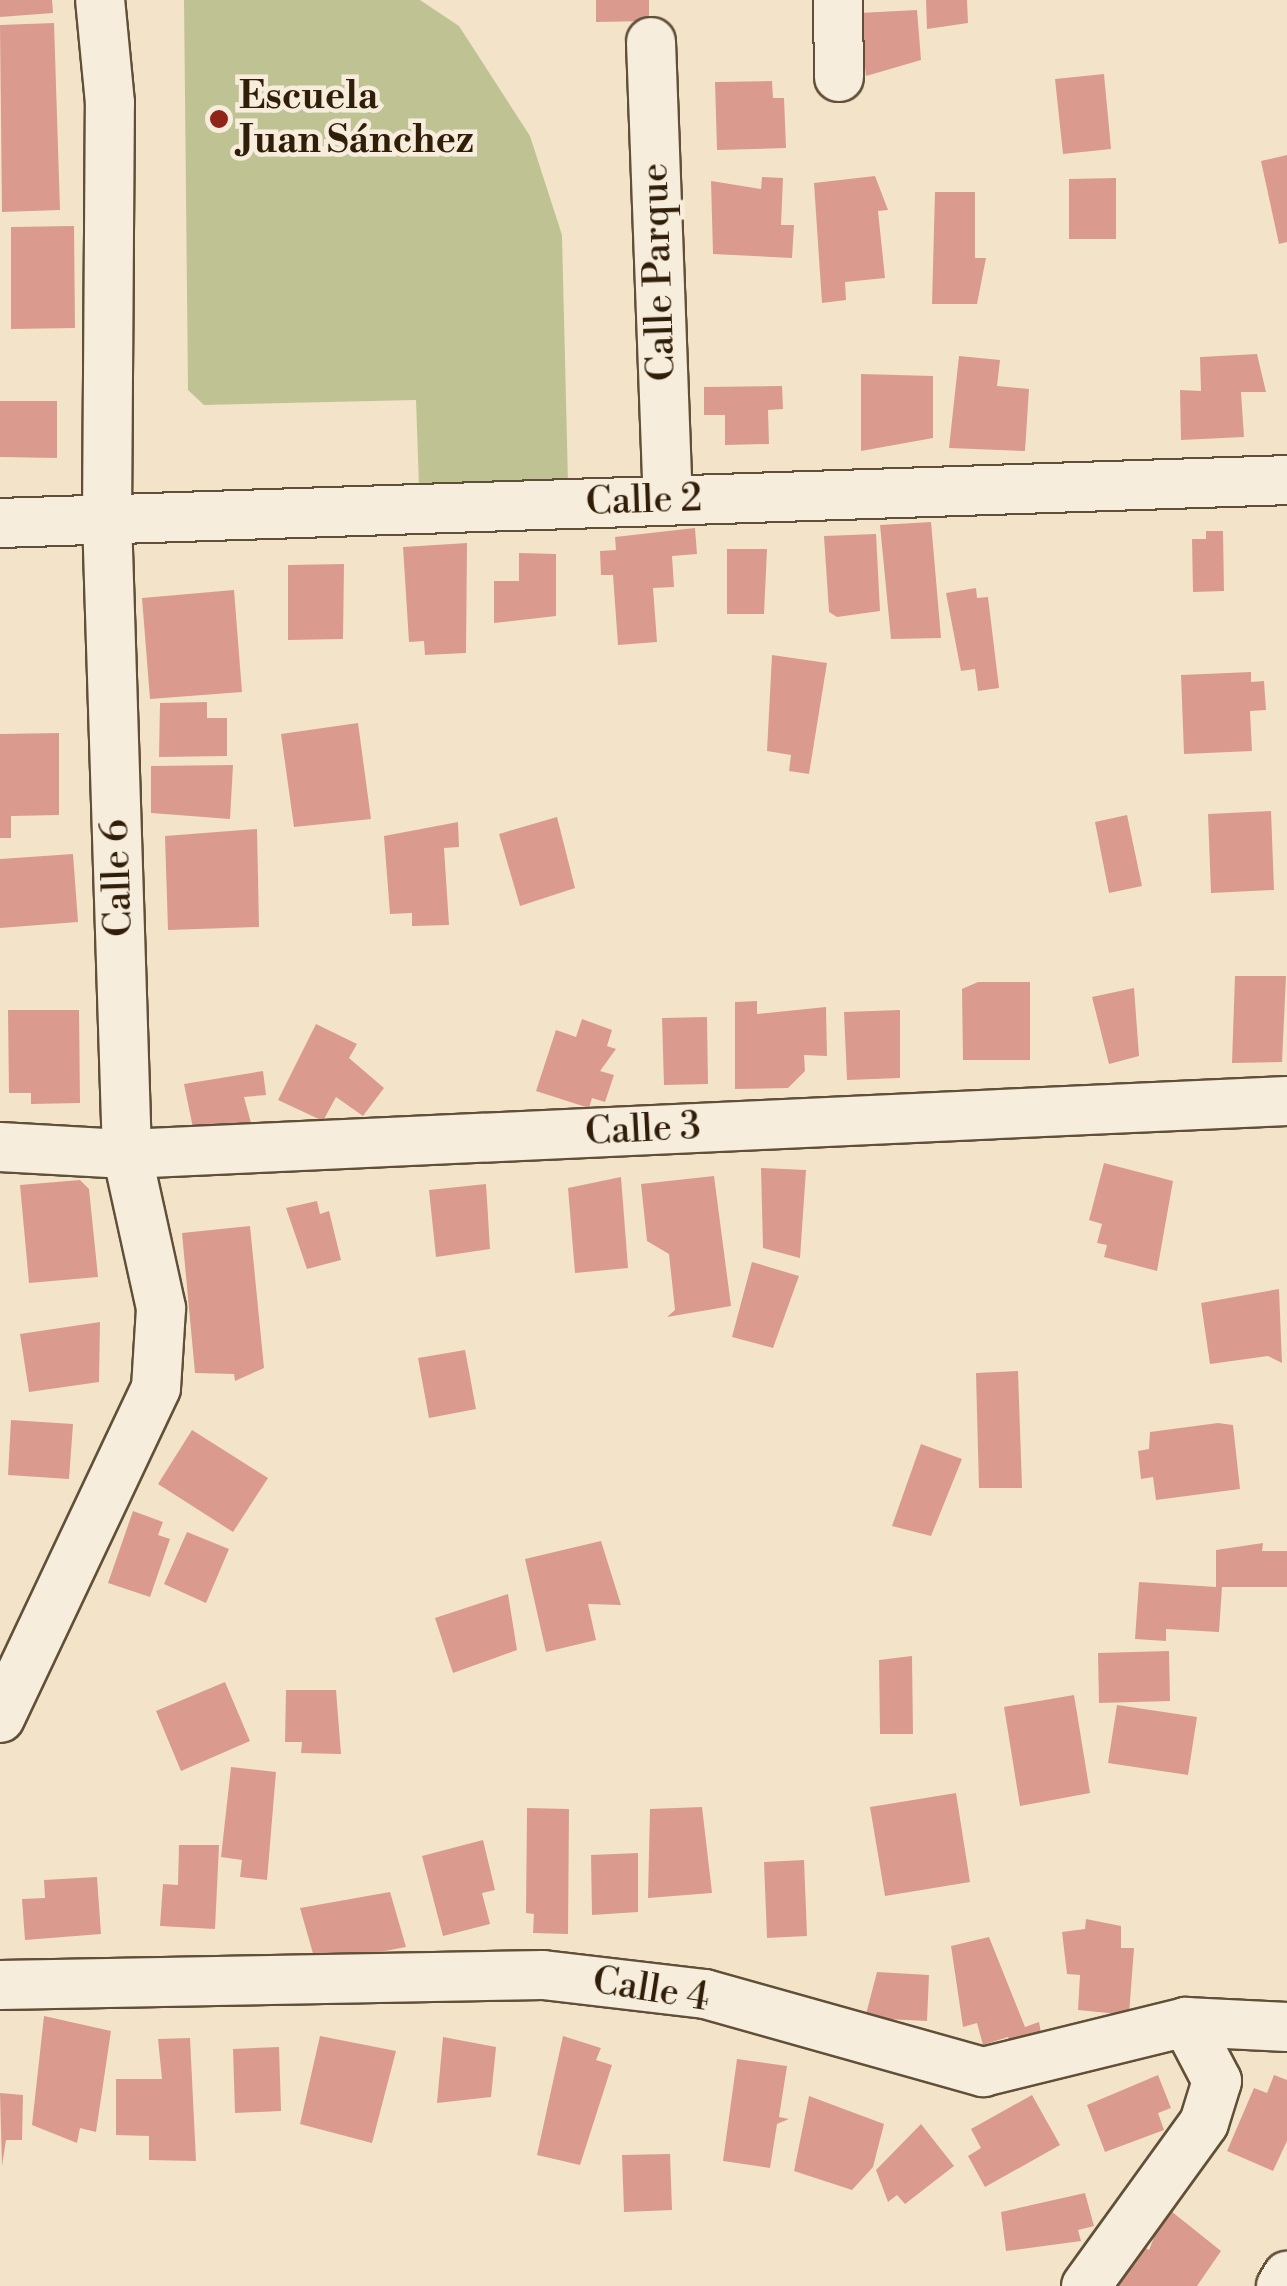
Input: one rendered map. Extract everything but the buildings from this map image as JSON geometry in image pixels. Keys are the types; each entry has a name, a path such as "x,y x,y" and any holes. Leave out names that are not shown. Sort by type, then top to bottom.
{"street":[{"name":"Calle 6","path":"0,1718 156,1388 161,1308 126,1154 108,519 110,103 100,0"},
{"path":"838,0 839,77"},
{"name":"Calle Parque","path":"651,42 668,500"},
{"name":"Calle 2","path":"0,523 1287,480"},
{"name":"Calle 3","path":"0,1147 126,1154 1287,1101"},
{"name":"Calle 4","path":"0,1985 543,1975 705,1994 984,2072 1186,2022 1287,2027"},
{"path":"1086,2286 1204,2123 1217,2081 1186,2022"},
{"path":"1281,2286 1287,2276"}],"green space":[{"path":"184,0 420,0 459,26 530,136 562,235 568,482 419,486 416,400 204,405 188,390"}],"place":[{"name":"Escuela Juan Sánchez","path":"219,119"}]}
